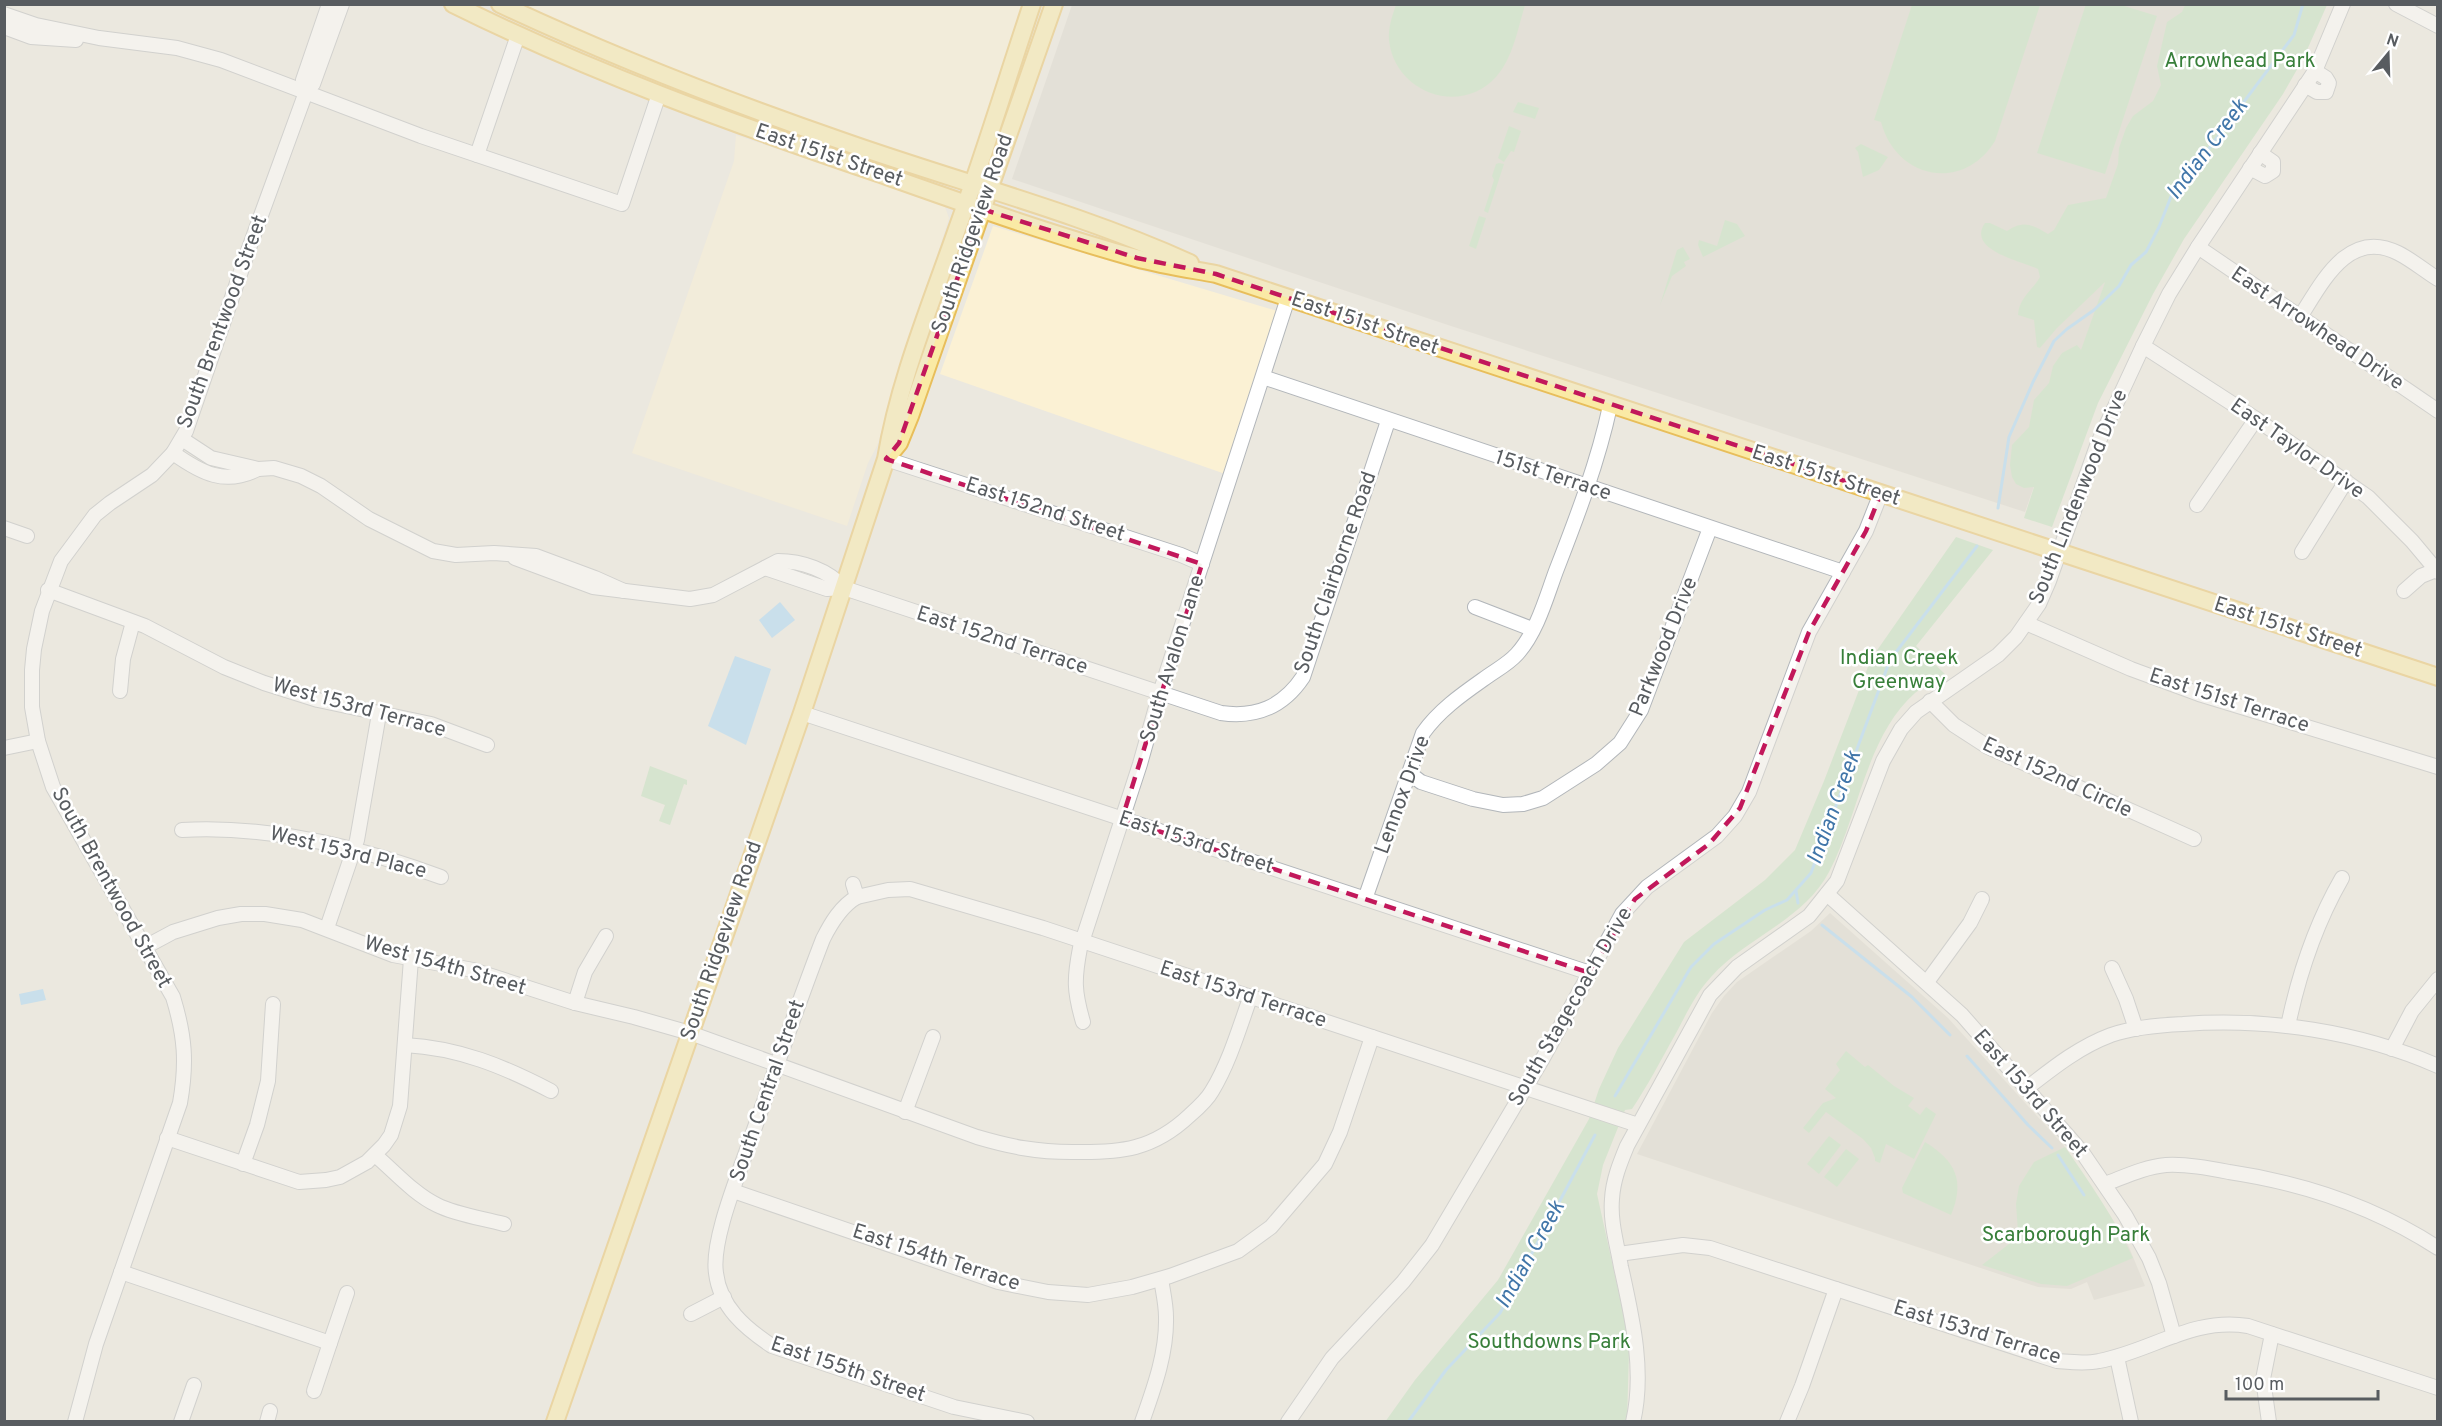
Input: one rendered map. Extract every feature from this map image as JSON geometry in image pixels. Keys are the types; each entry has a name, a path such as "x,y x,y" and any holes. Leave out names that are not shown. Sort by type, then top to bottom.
{"main road":[{"name":"East 151st Street","path":"453,4 658,94 749,129 974,206 1137,258 1215,274"},
{"name":"East 151st Street","path":"500,4 580,42 808,129 1142,241 1215,274 2438,677"},
{"name":"South Ridgeview Road","path":"555,1422 802,713 886,459 899,443 974,206 972,184 1032,4"},
{"name":"South Ridgeview Road","path":"974,206 989,189 1054,4"},
{"path":"522,36 548,38 643,78 657,71"},
{"path":"658,94 688,93 783,128 808,129"}],"street":[{"path":"306,92 303,80 329,4"},
{"path":"306,92 312,84 342,4"},
{"name":"South Lindenwood Drive","path":"1633,1422 1638,1381 1636,1350 1613,1227 1612,1199 1617,1172 1638,1125 1703,1005 1718,985 1737,967 1809,916 1827,894 1843,869 1890,746 1916,712 1998,655 2016,637 2039,604 2098,443 2169,294 2315,71 2343,4"},
{"path":"2396,4 2438,26"},
{"path":"4,14 36,25 99,39"},
{"path":"4,27 31,37 99,39 177,48 221,60 477,155 622,204 658,94"},
{"path":"477,155 522,36"},
{"path":"2305,85 2317,92 2326,92 2329,83 2326,78 2315,71"},
{"name":"South Brentwood Street","path":"75,1422 85,1379 180,1102 185,1071 183,1035 173,998 53,787 38,741 32,707 32,670 37,629 48,590 61,561 95,515 152,475 173,453 182,439 306,92"},
{"path":"2250,168 2265,176 2273,171 2272,162 2260,153"},
{"name":"East Arrowhead Drive","path":"2198,247 2438,411"},
{"path":"2300,317 2336,264 2359,250 2371,247 2387,249 2438,279"},
{"name":"South Avalon Lane","path":"1083,1022 1076,1000 1074,976 1083,941 1160,693 1288,298"},
{"name":"East Taylor Drive","path":"2143,346 2346,481 2385,513 2437,571 2421,576 2404,591"},
{"name":"151st Terrace","path":"1263,378 1586,488 1844,572"},
{"name":"Lennox Drive","path":"1365,899 1423,733 1433,718 1455,699 1509,662 1525,645 1544,606 1586,488 1605,430 1610,406"},
{"path":"2197,505 2256,419"},
{"name":"South Clairborne Road","path":"1160,693 1221,713 1246,715 1276,705 1296,687 1306,668 1388,421"},
{"path":"182,439 211,458 258,469"},
{"path":"173,453 194,466 219,477 244,477 258,469"},
{"name":"East 152nd Street","path":"886,459 1170,551 1202,564"},
{"name":"East 152nd Terrace","path":"258,469 274,468 290,472 321,486 369,519 433,551 456,555 506,554 593,587 663,597 701,598 713,595 778,561 789,561 832,575 844,588 1160,693"},
{"path":"2302,552 2346,481"},
{"name":"South Stagecoach Drive","path":"1288,1422 1308,1389 1332,1358 1403,1282 1432,1245 1525,1087 1615,926 1647,887 1717,836 1740,808 1749,792 1809,632 1870,523 1881,494"},
{"path":"4,528 27,536"},
{"name":"Parkwood Drive","path":"1409,773 1421,782 1473,799 1503,805 1523,804 1543,798 1596,765 1620,743 1641,710 1710,528"},
{"name":"West 153rd Terrace","path":"48,590 134,622 224,667 264,683 318,700 431,724 487,745"},
{"path":"1474,607 1532,629"},
{"path":"120,691 123,659 134,622"},
{"name":"East 151st Terrace","path":"2026,623 2131,669 2199,694 2438,767"},
{"name":"East 152nd Circle","path":"1930,701 1954,725 1988,747 2194,839"},
{"name":"East 153rd Street","path":"802,713 1590,973"},
{"path":"327,928 354,851 379,714"},
{"path":"4,748 38,741"},
{"name":"West 153rd Place","path":"182,830 212,828 307,839 408,864 441,877"},
{"path":"2288,1026 2295,989 2306,953 2327,904 2342,878"},
{"name":"East 153rd Terrace","path":"855,891 910,889 1083,941 1638,1125"},
{"name":"South Central Street","path":"724,1297 715,1272 719,1231 823,939 855,891"},
{"name":"East 153rd Street","path":"1827,894 1962,1015 2082,1152 2135,1232 2158,1282 2174,1336"},
{"path":"1927,982 1970,923 1982,898"},
{"name":"West 154th Street","path":"145,948 173,932 242,914 286,917 327,928 370,947 411,959 473,970 575,1003 690,1033 998,1144 1042,1152 1100,1153 1127,1150 1152,1143 1175,1129 1212,1093 1250,998"},
{"path":"575,1003 585,972 606,936"},
{"path":"167,1138 298,1182 340,1177 375,1155 388,1139 397,1120 402,1088 411,959"},
{"path":"2112,968 2136,1029"},
{"path":"2392,1049 2412,1011 2438,979"},
{"path":"243,1164 257,1125 268,1081 273,1004"},
{"path":"2027,1088 2078,1050 2114,1034 2136,1029 2208,1022 2288,1026 2336,1034 2392,1049 2438,1066"},
{"path":"905,1112 933,1037"},
{"name":"East 154th Terrace","path":"733,1191 998,1282 1048,1293 1088,1295 1161,1279 1238,1251 1270,1227 1303,1192 1325,1164 1340,1132 1372,1037"},
{"path":"405,1045 446,1049 471,1055 505,1068 551,1091"},
{"path":"375,1155 435,1204 448,1210 504,1224"},
{"path":"2105,1184 2150,1167 2166,1165 2194,1166 2244,1174 2331,1196 2393,1222 2438,1248"},
{"name":"East 153rd Terrace","path":"1619,1254 1683,1245 1710,1248 2057,1361 2085,1363 2117,1357 2203,1326 2221,1323 2248,1326 2438,1388"},
{"path":"121,1272 330,1343"},
{"path":"1142,1422 1158,1375 1164,1342 1166,1318 1161,1279"},
{"path":"1787,1422 1836,1289"},
{"path":"314,1391 347,1293"},
{"path":"692,1314 724,1297"},
{"name":"East 155th Street","path":"724,1297 730,1311 748,1331 772,1346 954,1407 1027,1422"},
{"path":"2269,1422 2263,1379 2272,1334"},
{"path":"2117,1357 2131,1422"},
{"path":"181,1422 194,1385"}],"highlighted area":[{"path":"982,209 1137,258 1216,274 1881,493 1866,531 1809,632 1740,808 1709,844 1635,899 1590,973 1122,819 1202,564 886,459 899,443"}],"shaded area":[{"path":"500,5 1032,5 972,184 842,141"},
{"path":"1072,5 2202,5 2025,512 1448,325 1012,179"},
{"path":"736,135 940,204 945,207 949,218 877,446 868,463 847,526 632,453 734,161"},
{"path":"993,226 1284,313 1231,476 940,374"},
{"path":"1830,913 1948,1018 2065,1147 2126,1240 2145,1286 2094,1300 2087,1282 2071,1289 2038,1287 1637,1154 1712,1013 1724,996 1737,982 1811,931"}],"green space":[{"path":"1396,4 1525,5 1511,52 1496,77 1481,89 1465,95 1448,97 1431,93 1416,85 1403,73 1394,58 1389,36"},
{"path":"2086,4 2121,5 2157,16 2105,174 2037,153"},
{"path":"1912,5 2040,5 1995,141 1982,157 1966,168 1949,173 1932,172 1915,167 1901,156 1889,141 1881,122 1874,120"},
{"name":"Arrowhead Park","path":"2185,5 2327,5 2303,59 2283,94 2184,239 2153,294 2098,403 2052,527 2024,518 2034,487 2024,488 2016,484 2012,477 2010,465 2012,445 2029,427 2034,400 2049,383 2053,366 2062,353 2077,345 2081,350 2105,282 2057,328 2040,348 2037,347 2034,320 2018,315 2023,299 2040,277 2038,269 1998,253 1983,240 1981,232 1985,223 1990,223 2007,231 2023,224 2048,234 2054,230 2068,205 2106,198 2118,164 2119,148 2126,128 2133,116 2153,101 2161,85 2157,66 2167,22 2182,12"},
{"path":"1518,102 1539,108 1535,119 1513,112"},
{"path":"1509,126 1521,131 1514,152 1511,151 1504,162 1498,158"},
{"path":"1861,144 1888,157 1879,170 1863,177 1858,152 1855,148"},
{"path":"1496,164 1504,164 1488,213 1484,211 1494,180 1492,176"},
{"path":"1479,216 1486,218 1476,249 1469,246"},
{"path":"1725,220 1737,224 1745,236 1703,257 1698,245 1699,240 1717,246"},
{"path":"1683,247 1690,259 1684,262 1686,266 1672,276 1660,305 1677,250"},
{"path":"1956,537 1993,550 1916,646 1947,676 1915,693 1898,711 1885,732 1874,754 1839,851 1818,889 1789,916 1725,963 1700,990 1638,1100 1632,1109 1625,1110 1603,1165 1597,1194 1625,1321 1629,1352 1627,1421 1385,1422 1415,1380 1498,1280 1589,1119 1599,1089 1618,1048 1684,942 1765,880 1795,850 1871,659"},
{"path":"650,766 687,780 670,825 659,821 665,805 641,796"},
{"path":"1846,1051 1865,1067 1868,1065 1894,1086 1914,1098 1908,1106 1920,1115 1926,1107 1936,1114 1914,1159 1886,1144 1880,1163 1875,1161 1871,1148 1863,1139 1826,1112 1809,1133 1803,1128 1823,1103 1836,1098 1825,1089 1840,1070 1836,1064"},
{"path":"1829,1136 1841,1145 1819,1174 1807,1164"},
{"path":"1925,1142 1951,1164 1955,1173 1957,1192 1951,1215 1903,1193 1902,1188"},
{"name":"Scarborough Park","path":"2065,1147 2110,1215 2133,1258 2067,1286 2041,1284 1982,1265 2009,1244 2018,1232 2016,1204 2019,1186 2034,1162"},
{"path":"1846,1149 1859,1159 1837,1187 1824,1177"}],"water":[{"path":"780,602 795,620 772,638 759,620"},
{"path":"735,656 771,669 746,745 708,726"},
{"path":"43,989 46,1000 21,1005 19,994"}],"waterway":[{"name":"Indian Creek","path":"1998,508 2009,437 2054,341 2094,310 2119,286 2131,265 2146,252 2174,189 2198,163 2294,35 2303,4"},
{"name":"Indian Creek","path":"1615,1096 1691,967 1714,944 1765,910 1787,900 1811,873 1890,660 1977,546"},
{"path":"1796,891 1798,903"},
{"path":"1822,925 1912,997 1950,1035"},
{"path":"1967,1056 2028,1125 2052,1148"},
{"name":"Indian Creek","path":"1408,1422 1446,1370 1500,1313 1595,1135"},
{"path":"2058,1155 2084,1195"}],"park label":[{"name":"Indian Creek Greenway","path":"1899,670"},
{"name":"Southdowns Park","path":"1549,1342"}]}
